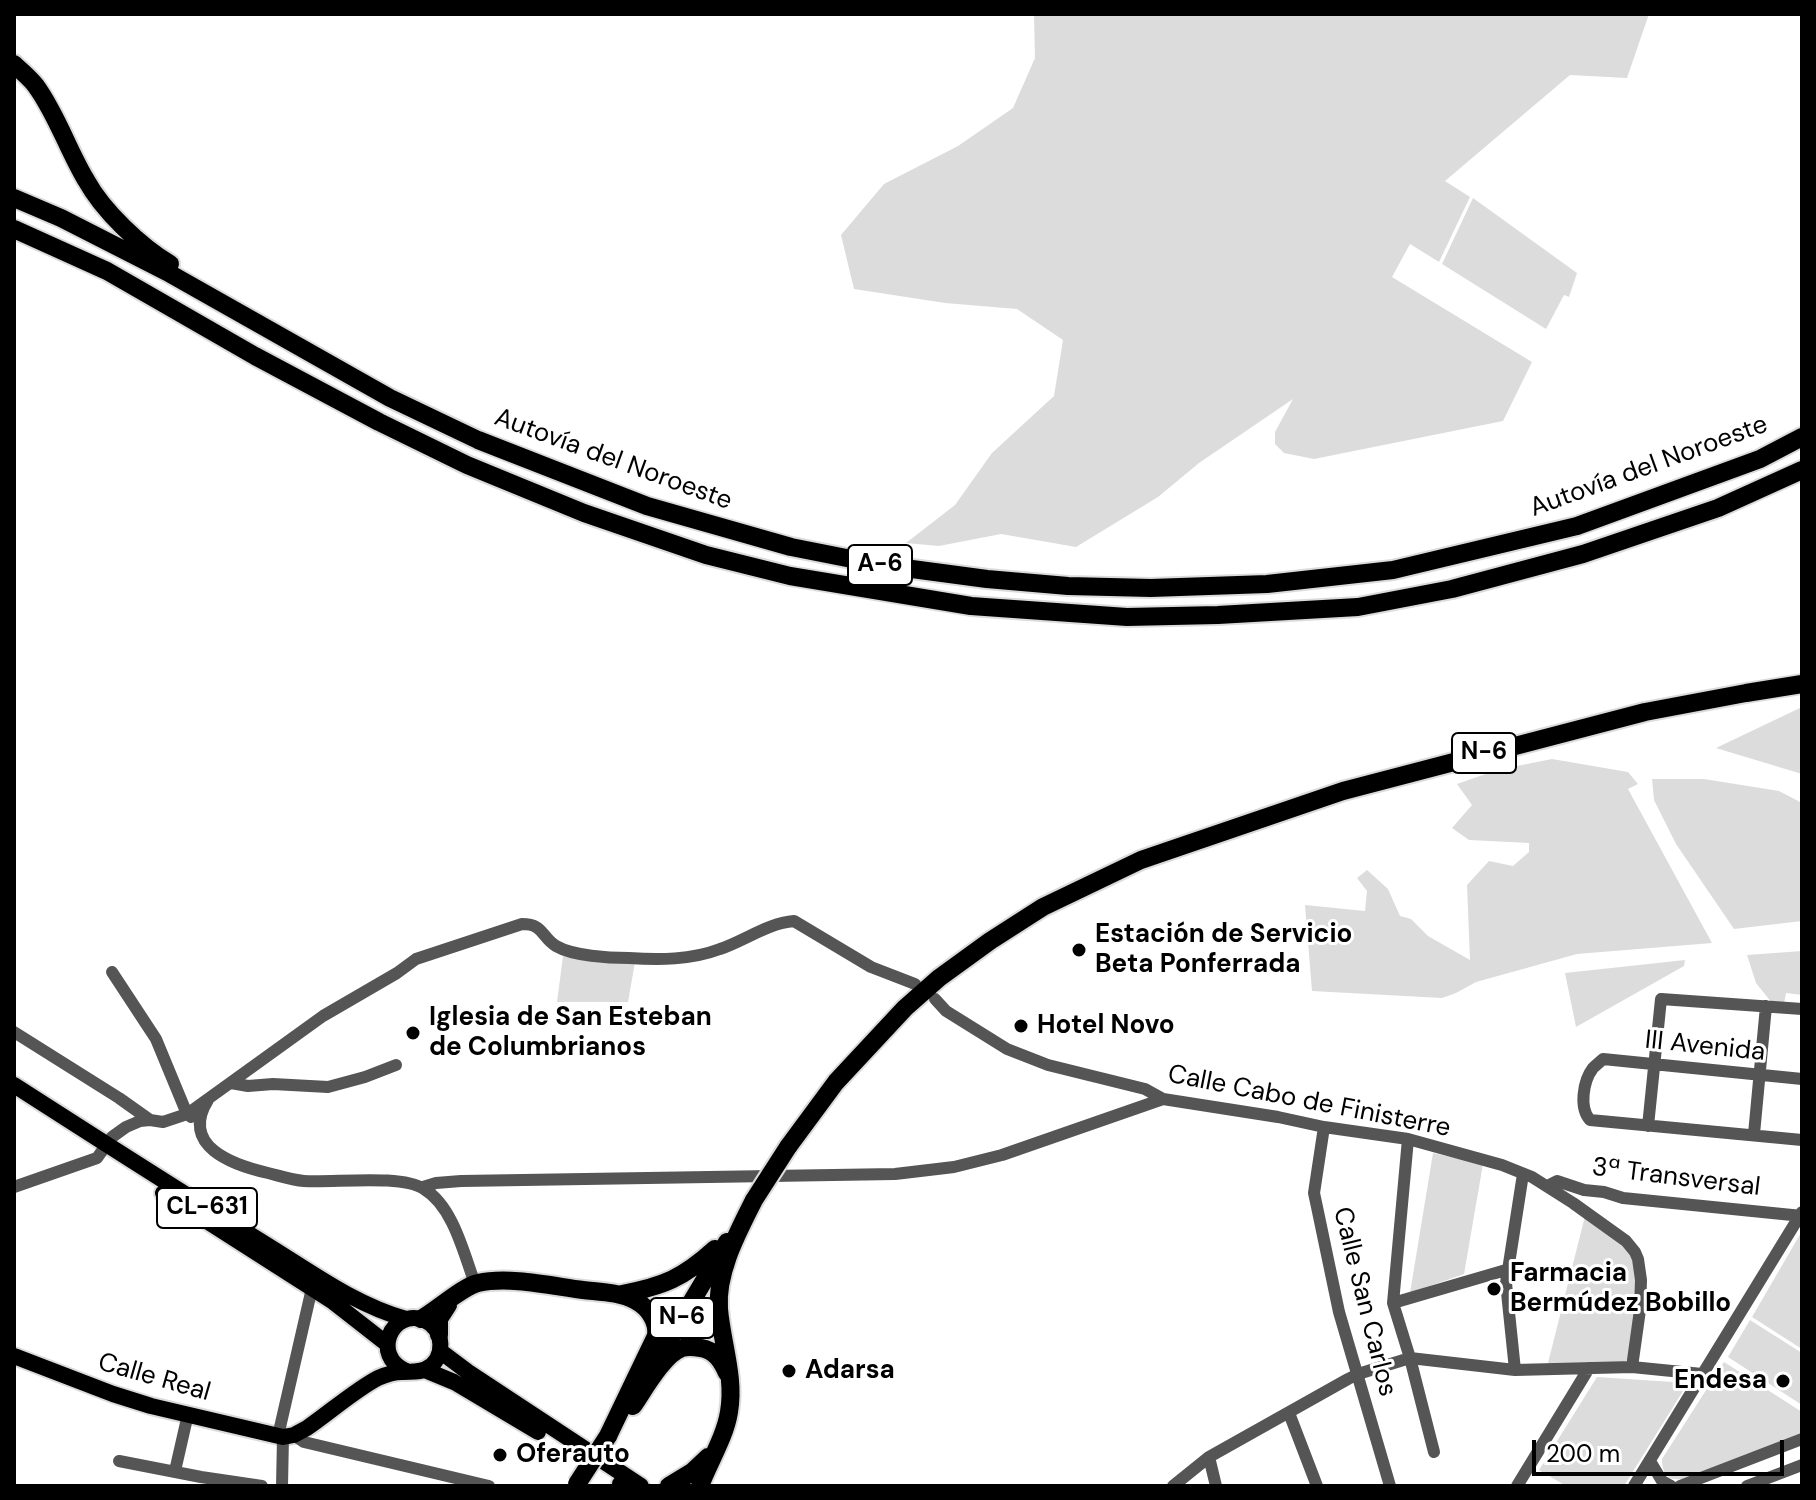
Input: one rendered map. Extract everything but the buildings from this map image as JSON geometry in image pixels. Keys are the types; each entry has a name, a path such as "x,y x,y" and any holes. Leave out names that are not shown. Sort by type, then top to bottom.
{"highway":[{"path":"14,64 35,84 87,182 118,221 153,251 311,349 457,429"},
{"name":"Autovía del Noroeste","path":"14,198 61,218 167,272 390,398 478,440 647,506 791,547 882,565 1068,586 1151,588 1267,584 1393,570 1577,526 1760,459 1802,437"},
{"name":"A-6","path":"14,229 107,271 255,356 379,422 454,459 584,513 706,555 790,576 971,606 1127,617 1358,607 1452,589 1583,554 1718,508 1802,470"},
{"path":"14,235 95,271 255,356"},
{"name":"N-6","path":"576,1485 658,1360 714,1263 788,1147 836,1082 905,1008 939,978 990,941 1051,902 1141,860 1343,791 1645,712 1802,684"},
{"path":"622,1294 669,1281 692,1269 717,1247 754,1200"},
{"path":"700,1486 724,1432 729,1412 731,1380 721,1324 719,1289 738,1232 754,1200"},
{"path":"414,1319 475,1284 524,1282 622,1294 639,1302 650,1312 657,1328 651,1348 608,1436"},
{"path":"440,1343 439,1319 452,1298"},
{"path":"608,1436 669,1358 681,1348 694,1346 708,1349 721,1361 731,1380"},
{"path":"669,1486 692,1472 715,1449"}],"main road":[{"name":"CL-631","path":"14,1085 332,1301 388,1350 396,1365 406,1371"},
{"name":"CL-631","path":"14,1097 354,1298 393,1316 431,1324 440,1343 468,1372 641,1486"},
{"path":"378,1378 388,1350 390,1333 396,1325 414,1319"},
{"path":"285,1436 307,1428 378,1378 395,1372 425,1370 434,1363 440,1343"},
{"name":"Calle Real","path":"14,1356 113,1394 285,1436"},
{"path":"425,1370 454,1382 622,1485"}],"street":[{"path":"14,1187 97,1158 120,1130 140,1121 163,1122 187,1114 323,1016 416,959 522,924 538,927 555,946 590,955 670,959 717,950 794,921 871,967 915,984"},
{"path":"112,972 156,1039 187,1114 201,1123"},
{"name":"Calle Cabo de Finisterre","path":"935,999 946,1011 1007,1049 1048,1065 1145,1089 1163,1099 1408,1139 1502,1165 1547,1186 1626,1241 1638,1259 1640,1310 1632,1367"},
{"path":"1802,1009 1661,999 1648,1126 1802,1140"},
{"path":"1754,1134 1766,1006"},
{"path":"14,1032 150,1120"},
{"name":"III Avenida","path":"1648,1126 1590,1120 1586,1116 1584,1098 1589,1076 1603,1059 1802,1079"},
{"path":"231,1083 328,1087 396,1065"},
{"path":"214,1093 203,1109 201,1123 205,1142 214,1152 258,1171 303,1181 401,1181 423,1187 441,1204 450,1218 475,1284"},
{"path":"423,1187 461,1181 798,1177 954,1167 1002,1155 1163,1099"},
{"name":"Calle San Carlos","path":"1324,1127 1314,1193 1339,1312 1390,1486"},
{"path":"1408,1139 1393,1303 1434,1452"},
{"path":"1515,1370 1506,1270 1523,1174"},
{"name":"3ª Transversal","path":"1547,1186 1557,1181 1623,1198 1801,1215"},
{"path":"1640,1483 1702,1374 1801,1215"},
{"path":"1393,1303 1506,1270"},
{"path":"282,1486 285,1436 312,1288"},
{"path":"1173,1486 1209,1457 1358,1374 1410,1358 1515,1370 1632,1367 1702,1374"},
{"path":"1517,1486 1589,1368"},
{"path":"1289,1413 1317,1486"},
{"path":"175,1471 188,1414"},
{"path":"285,1436 489,1486"},
{"path":"1680,1486 1802,1439"},
{"path":"1209,1457 1216,1486"},
{"path":"119,1461 262,1486"},
{"path":"1650,1461 1662,1481 1671,1486"},
{"path":"1747,1486 1802,1465"}],"shaded area":[{"path":"1034,14 1649,14 1627,78 1570,75 1445,181 1470,197 1439,262 1410,244 1392,277 1532,362 1503,421 1314,459 1284,453 1275,444 1275,432 1293,399 1199,463 1158,497 1076,547 1001,534 939,546 906,543 955,505 992,453 1054,396 1063,340 1017,309 945,303 854,289 841,235 884,184 958,146 1013,108 1035,58"},
{"path":"1473,198 1577,273 1569,297 1564,295 1546,329 1442,264"},
{"path":"1802,707 1802,774 1716,748"},
{"path":"1552,759 1628,772 1638,784 1628,789 1712,943 1577,954 1476,982 1442,998 1312,991 1305,905 1365,911 1367,891 1357,878 1367,870 1388,889 1400,916 1411,919 1428,936 1470,960 1467,885 1489,861 1513,866 1529,852 1529,843 1469,840 1452,828 1472,805 1457,784 1497,770"},
{"path":"1652,779 1704,779 1779,791 1802,803 1802,921 1734,929 1676,844 1654,800"},
{"path":"1802,951 1802,995 1786,993 1784,1004 1772,1003 1756,983 1747,955"},
{"path":"563,956 635,962 628,1002 557,1002"},
{"path":"1685,960 1684,966 1576,1027 1565,973"},
{"path":"1433,1153 1483,1164 1464,1274 1410,1293"},
{"path":"1585,1216 1622,1243 1632,1258 1637,1286 1627,1360 1548,1363"},
{"path":"1802,1231 1802,1349 1752,1317"},
{"name":"Endesa","path":"1750,1320 1802,1353 1802,1405 1728,1357"},
{"path":"1724,1362 1802,1412 1802,1433 1691,1477 1670,1478 1664,1471 1662,1459"},
{"path":"1597,1377 1688,1383 1624,1486 1566,1486 1539,1470"}],"place":[{"name":"Estación de Servicio Beta Ponferrada","path":"1079,950"},
{"name":"Hotel Novo","path":"1021,1026"},
{"name":"Iglesia de San Esteban de Columbrianos","path":"413,1033"},
{"name":"Farmacia Bermúdez Bobillo","path":"1494,1289"},
{"name":"Adarsa","path":"789,1371"},
{"name":"Endesa","path":"1783,1381"},
{"name":"Oferauto","path":"500,1455"}]}
